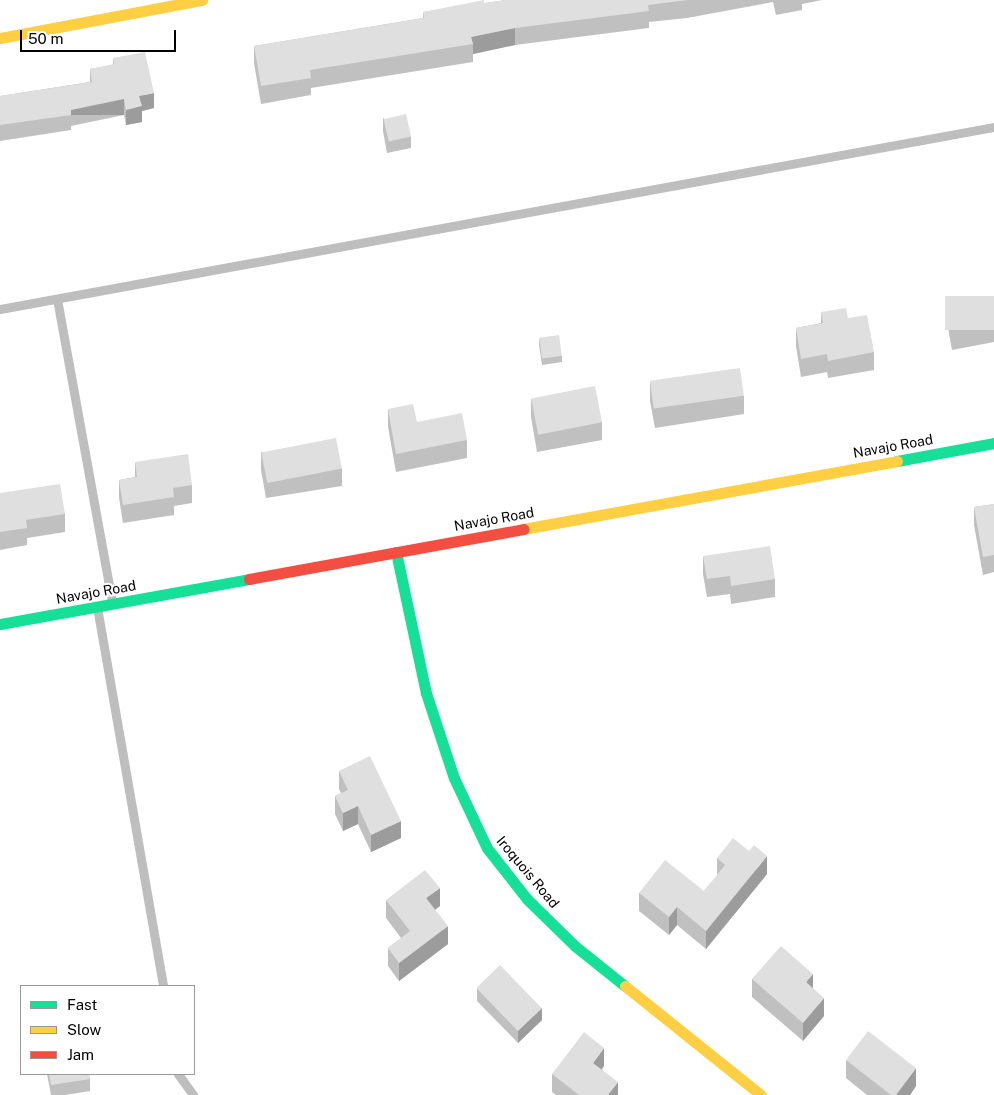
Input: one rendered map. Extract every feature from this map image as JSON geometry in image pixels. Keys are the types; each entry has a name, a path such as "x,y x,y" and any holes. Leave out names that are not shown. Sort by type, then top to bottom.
{"main road":[{"path":"0,38 202,0"},
{"name":"Navajo Road","path":"0,624 994,443"},
{"name":"Iroquois Road","path":"396,552 426,692 454,778 487,848 527,899 575,946 761,1095"}],"lane":[{"path":"0,309 994,127"},
{"path":"57,299 112,604"},
{"path":"97,607 163,985"},
{"path":"179,1075 193,1095"}],"building":[{"path":"484,0 484,3 506,0 688,0 648,5 649,11 515,28 471,37 473,44 310,70 311,78 261,86 254,46 424,18 423,12"},
{"path":"145,52 154,93 139,96 142,106 126,110 124,99 71,110 71,115 0,125 0,96 92,82 90,69 114,64 113,58"},
{"path":"406,114 411,136 389,142 384,119"},
{"path":"945,296 994,296 994,330 945,330"},
{"path":"846,308 848,318 867,315 874,352 828,361 827,354 801,359 796,328 823,323 821,312"},
{"path":"559,335 562,356 542,359 539,338"},
{"path":"740,368 744,396 654,408 650,381"},
{"path":"595,386 602,422 538,435 531,398"},
{"path":"413,404 417,422 462,413 467,440 396,454 388,409"},
{"path":"336,438 342,468 267,483 261,453"},
{"path":"188,454 192,485 173,488 174,497 123,505 119,480 137,477 135,462"},
{"path":"60,484 65,514 26,520 27,528 0,532 0,493"},
{"path":"994,504 994,555 983,557 974,507"},
{"path":"770,546 775,579 731,586 730,576 707,579 703,556"},
{"path":"370,756 401,821 371,835 358,806 343,813 335,796 348,790 339,771"},
{"path":"733,838 749,851 754,845 767,856 706,931 677,907 669,917 639,893 665,860 704,891 725,865 717,858"},
{"path":"425,870 440,888 426,898 448,926 399,963 388,948 410,931 386,900"},
{"path":"781,946 813,974 806,982 824,998 803,1023 752,979"},
{"path":"500,965 542,1008 518,1031 476,988"},
{"path":"868,1031 916,1068 896,1095 891,1095 846,1060"},
{"path":"584,1032 604,1048 593,1063 618,1082 608,1095 579,1095 552,1074"},
{"path":"49,1075 90,1075 90,1079 51,1085"}],"traffic: fast":[{"path":"897,461 994,443"},
{"path":"396,552 426,693 454,778 487,848 527,899 575,946 625,986"},
{"path":"0,624 249,579"}],"traffic: slow":[{"path":"0,38 202,0"},
{"path":"523,529 897,461"},
{"path":"625,986 761,1095"}],"traffic: jam":[{"path":"249,579 523,529"}]}
